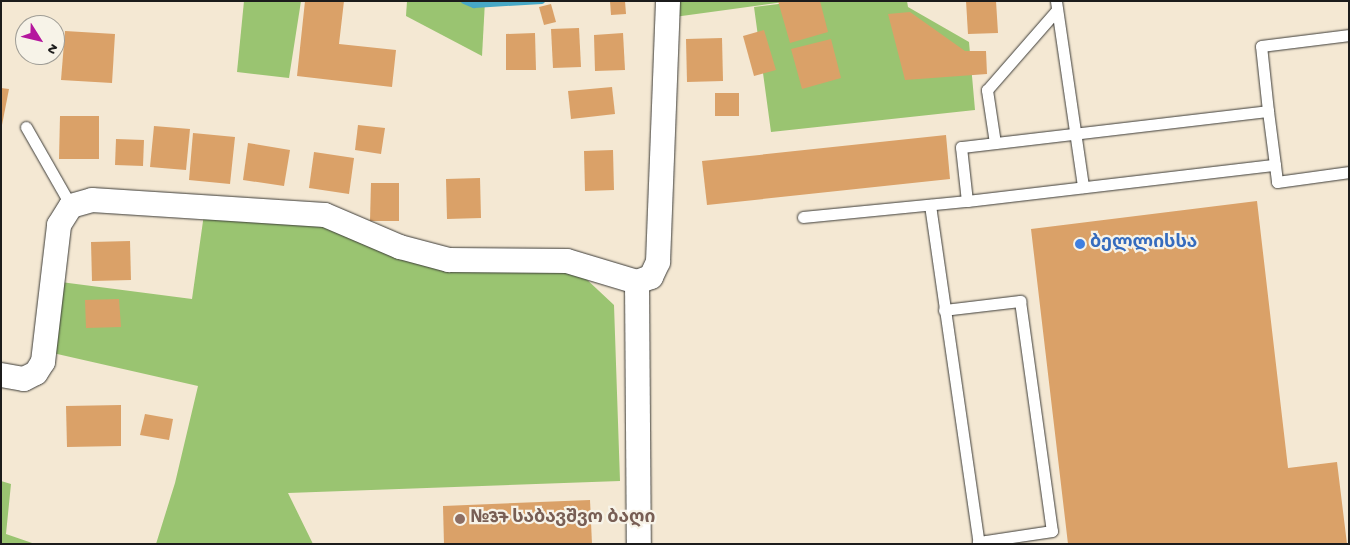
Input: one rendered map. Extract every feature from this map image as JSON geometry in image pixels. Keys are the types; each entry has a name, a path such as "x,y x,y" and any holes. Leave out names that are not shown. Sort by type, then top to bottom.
{"street":[{"path":"1,375 24,378 36,373 43,362 59,225 71,206 92,200 325,215 400,247 449,260 567,261 637,282 651,277 658,262 668,1"},
{"path":"637,282 639,544"}],"lane":[{"path":"1056,6 1083,188"},
{"path":"995,143 987,90 1056,6"},
{"path":"1349,35 1261,46 1277,182 1349,172"},
{"path":"967,201 961,147 1268,111"},
{"path":"26,127 71,206"},
{"path":"803,217 967,201 1275,165"},
{"path":"930,205 944,310 978,543 1052,531 1020,301 944,310"}],"green space":[{"path":"244,1 301,1 289,78 237,72"},
{"path":"407,1 485,1 482,56 406,16"},
{"path":"668,1 791,1 667,18"},
{"path":"803,1 907,1 908,7 969,42 975,110 771,132 754,7"},
{"path":"205,207 325,215 400,247 567,261 614,305 620,481 288,493 313,544 156,544 175,483 198,386 44,351 53,281 192,299"},
{"path":"1,481 11,484 6,534 35,544 1,544"}],"building":[{"path":"305,1 344,1 339,44 396,50 392,87 297,76"},
{"path":"610,1 625,1 626,14 611,15"},
{"path":"778,1 820,1 828,32 790,43"},
{"path":"966,1 996,1 998,33 968,34"},
{"path":"551,4 556,22 544,25 539,7"},
{"path":"910,12 965,51 986,51 987,74 905,80 888,14"},
{"path":"579,28 581,67 553,68 551,29"},
{"path":"764,30 776,70 754,76 743,36"},
{"path":"65,31 115,34 112,83 61,80 62,65 65,65"},
{"path":"535,33 536,70 506,70 506,34"},
{"path":"623,33 625,70 595,71 594,35"},
{"path":"722,38 723,81 687,82 686,39"},
{"path":"831,39 841,78 802,89 791,49"},
{"path":"612,87 615,114 571,119 568,91"},
{"path":"1,88 9,89 2,125 1,125"},
{"path":"715,93 739,93 739,116 715,116"},
{"path":"60,116 99,116 99,159 59,159"},
{"path":"358,125 385,128 381,154 355,150"},
{"path":"154,126 190,129 186,170 150,167"},
{"path":"193,133 235,137 230,184 189,180"},
{"path":"946,135 950,179 707,205 702,161"},
{"path":"116,139 144,140 143,166 115,165"},
{"path":"248,143 290,150 284,186 243,180"},
{"path":"613,150 614,190 585,191 584,151"},
{"path":"314,152 354,158 349,194 309,188"},
{"path":"480,178 481,218 447,219 446,179"},
{"path":"371,183 399,183 399,221 370,221"},
{"path":"1257,201 1288,468 1337,462 1347,544 1068,544 1031,229"},
{"path":"130,241 131,280 92,281 91,242"},
{"path":"119,299 121,327 86,328 85,300"},
{"path":"121,405 121,446 67,447 66,406"},
{"path":"145,414 173,419 169,440 140,435"},
{"path":"590,500 592,544 444,544 443,506"}],"waterway":[{"path":"464,1 474,5 542,1"}],"place":[{"name":"ბელლისსა","path":"1080,244"},
{"name":"№37 საბავშვო ბაღი","path":"460,519"}]}
